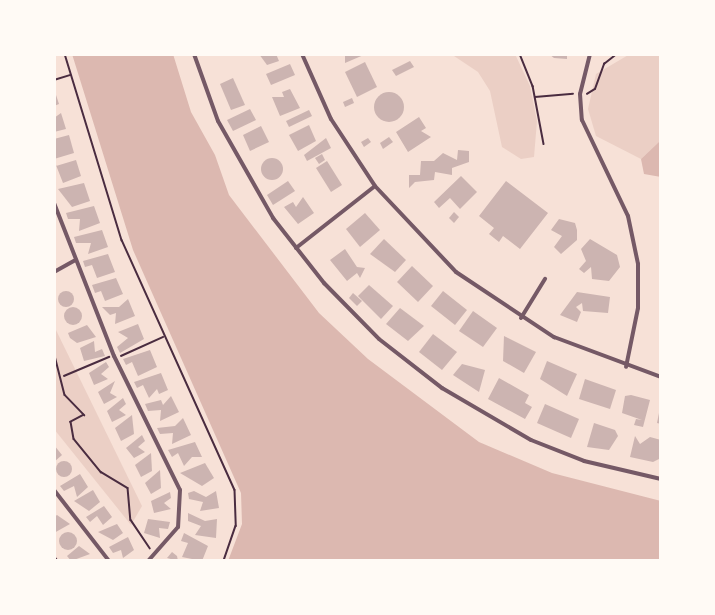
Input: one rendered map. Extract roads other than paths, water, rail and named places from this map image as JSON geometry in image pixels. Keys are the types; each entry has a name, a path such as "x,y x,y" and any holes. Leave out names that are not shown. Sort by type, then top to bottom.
{"street":[{"path":"194,54 235,155 296,248 379,339 464,402 557,451 661,479"},
{"path":"302,54 331,119 375,186 434,252 520,318 626,367 661,376"},
{"path":"590,54 580,94 582,120 628,216 638,264 638,308 626,367"},
{"path":"296,248 375,186"},
{"path":"54,203 74,261 114,357 180,490 178,527 156,556 148,561"},
{"path":"54,272 74,261"},
{"path":"520,318 545,279"},
{"path":"54,490 109,561"}]}
